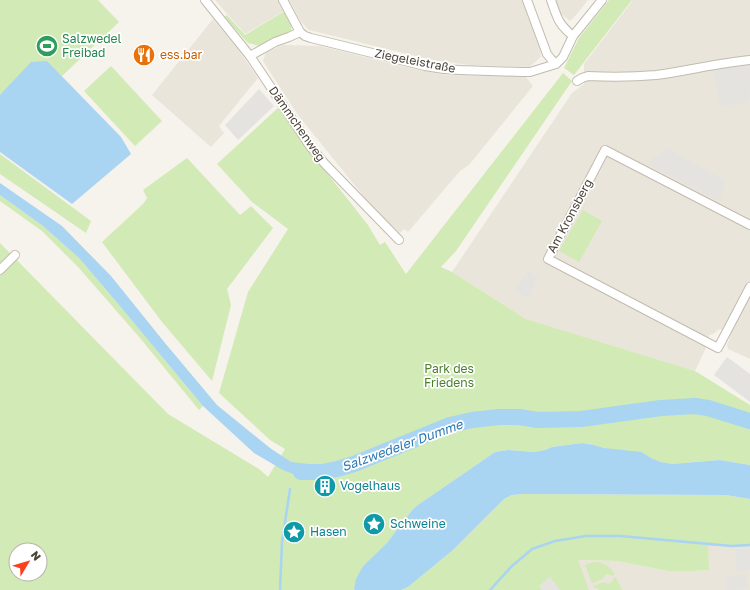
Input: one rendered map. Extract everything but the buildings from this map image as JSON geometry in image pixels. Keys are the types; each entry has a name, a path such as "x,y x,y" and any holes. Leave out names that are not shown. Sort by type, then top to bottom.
{"street":[{"name":"Dämmchenweg","path":"205,0 250,56 315,152 399,240"},
{"path":"250,56 275,42 300,32 283,0"},
{"path":"527,0 547,54 556,64 563,57 573,36 602,0"},
{"path":"551,0 560,23 565,30 573,36"},
{"name":"Ziegeleistraße","path":"300,32 311,38 425,66 444,69 530,72 556,64"},
{"path":"577,80 588,76 657,75 750,60"},
{"name":"Am Kronsberg","path":"750,226 605,150 548,259 718,348 750,287"},
{"path":"0,270 15,255"}],"shaded area":[{"path":"215,0 278,0 284,11 245,34"},
{"path":"289,0 522,0 540,46 541,57 529,67 469,65 432,60 309,30 301,22"},
{"path":"556,0 588,0 570,21 561,14"},
{"path":"633,0 750,0 750,359 728,349 727,345 731,334 720,329 709,335 705,350 695,371 526,319 452,272 572,93 584,84 584,64"},
{"path":"213,19 237,48 258,78 219,126 224,133 211,147 152,95"},
{"path":"283,45 320,46 414,69 446,75 526,77 533,86 469,165 460,171 408,232 404,229 400,233 373,208 298,115 263,61 266,52"},
{"path":"750,65 749,103 720,106 713,68"},
{"path":"259,89 274,106 238,140 225,125"},
{"path":"667,148 726,181 719,201 647,164"},
{"path":"528,271 538,276 529,299 515,290"},
{"path":"727,357 750,374 750,402 714,375"},
{"path":"707,546 750,546 750,590 519,590 578,560 617,561 668,571 709,570"},
{"path":"735,549 750,549 750,569 736,572"},
{"path":"746,574 748,589 726,590 725,577"},
{"path":"550,577 560,590 542,590 539,586"}],"green space":[{"name":"Salzwedel Freibad","path":"0,0 98,0 119,22 62,76 47,62 0,95"},
{"path":"609,0 632,0 574,75 564,68 579,38"},
{"path":"285,11 292,24 291,31 261,46 248,43 224,17 227,15 245,35"},
{"path":"111,66 162,121 135,146 84,91"},
{"name":"Park des Friedens","path":"563,73 572,81 456,251 441,267 452,272 526,319 695,371 750,405 750,465 720,460 672,464 582,443 552,447 534,452 508,450 495,452 415,507 387,543 363,566 354,589 355,590 0,590 0,243 168,414 259,469 268,477 285,449 270,440 219,393 248,292 288,229 252,202 217,164 279,107 327,173 368,225 380,245 385,242 406,274"},
{"path":"0,154 91,221 86,233 0,174"},
{"path":"187,158 240,215 251,206 273,228 227,289 231,305 212,381 162,322 102,242 143,204 147,198 143,190"},
{"path":"0,195 43,226 79,258 203,406 199,410 140,338 79,268 42,231 0,201"},
{"path":"583,210 602,221 579,262 559,251"},
{"path":"512,495 726,495 750,499 750,546 708,546 709,570 668,571 617,561 578,560 589,590 560,590 550,578 539,586 542,590 401,590 408,587 453,550 504,499"},
{"path":"594,562 607,566 615,575 605,575 603,579 592,583 585,565"},
{"path":"616,577 622,590 599,590 593,586 604,582 608,584"}],"water":[{"path":"47,61 121,137 131,154 72,204 0,152 0,95 31,62"},
{"name":"Salzwedeler Dumme","path":"0,183 62,226 111,276 217,405 270,448 291,462 317,465 325,474 296,475 283,470 254,453 203,406 79,258 43,226 0,195"},
{"path":"582,443 604,448 641,452 661,462 672,464 720,460 750,465 750,499 726,495 512,495 504,499 453,550 408,587 401,590 354,589 356,579 363,566 387,543 415,507 495,452 508,450 534,452 552,447"}],"waterway":[{"name":"Salzwedeler Dumme","path":"301,472 322,472 354,464 450,425 472,420 499,417 519,417 538,420 581,419 661,408 695,406 708,408 750,421"},
{"path":"280,590 282,542 290,489"},
{"path":"490,590 511,567 532,549 555,541 586,536 620,536 732,546 750,545"}],"place":[{"name":"Salzwedel Freibad","path":"47,46"},
{"name":"ess.bar","path":"144,55"},
{"name":"Vogelhaus","path":"325,486"},
{"name":"Schweine","path":"374,524"},
{"name":"Hasen","path":"294,532"}]}
